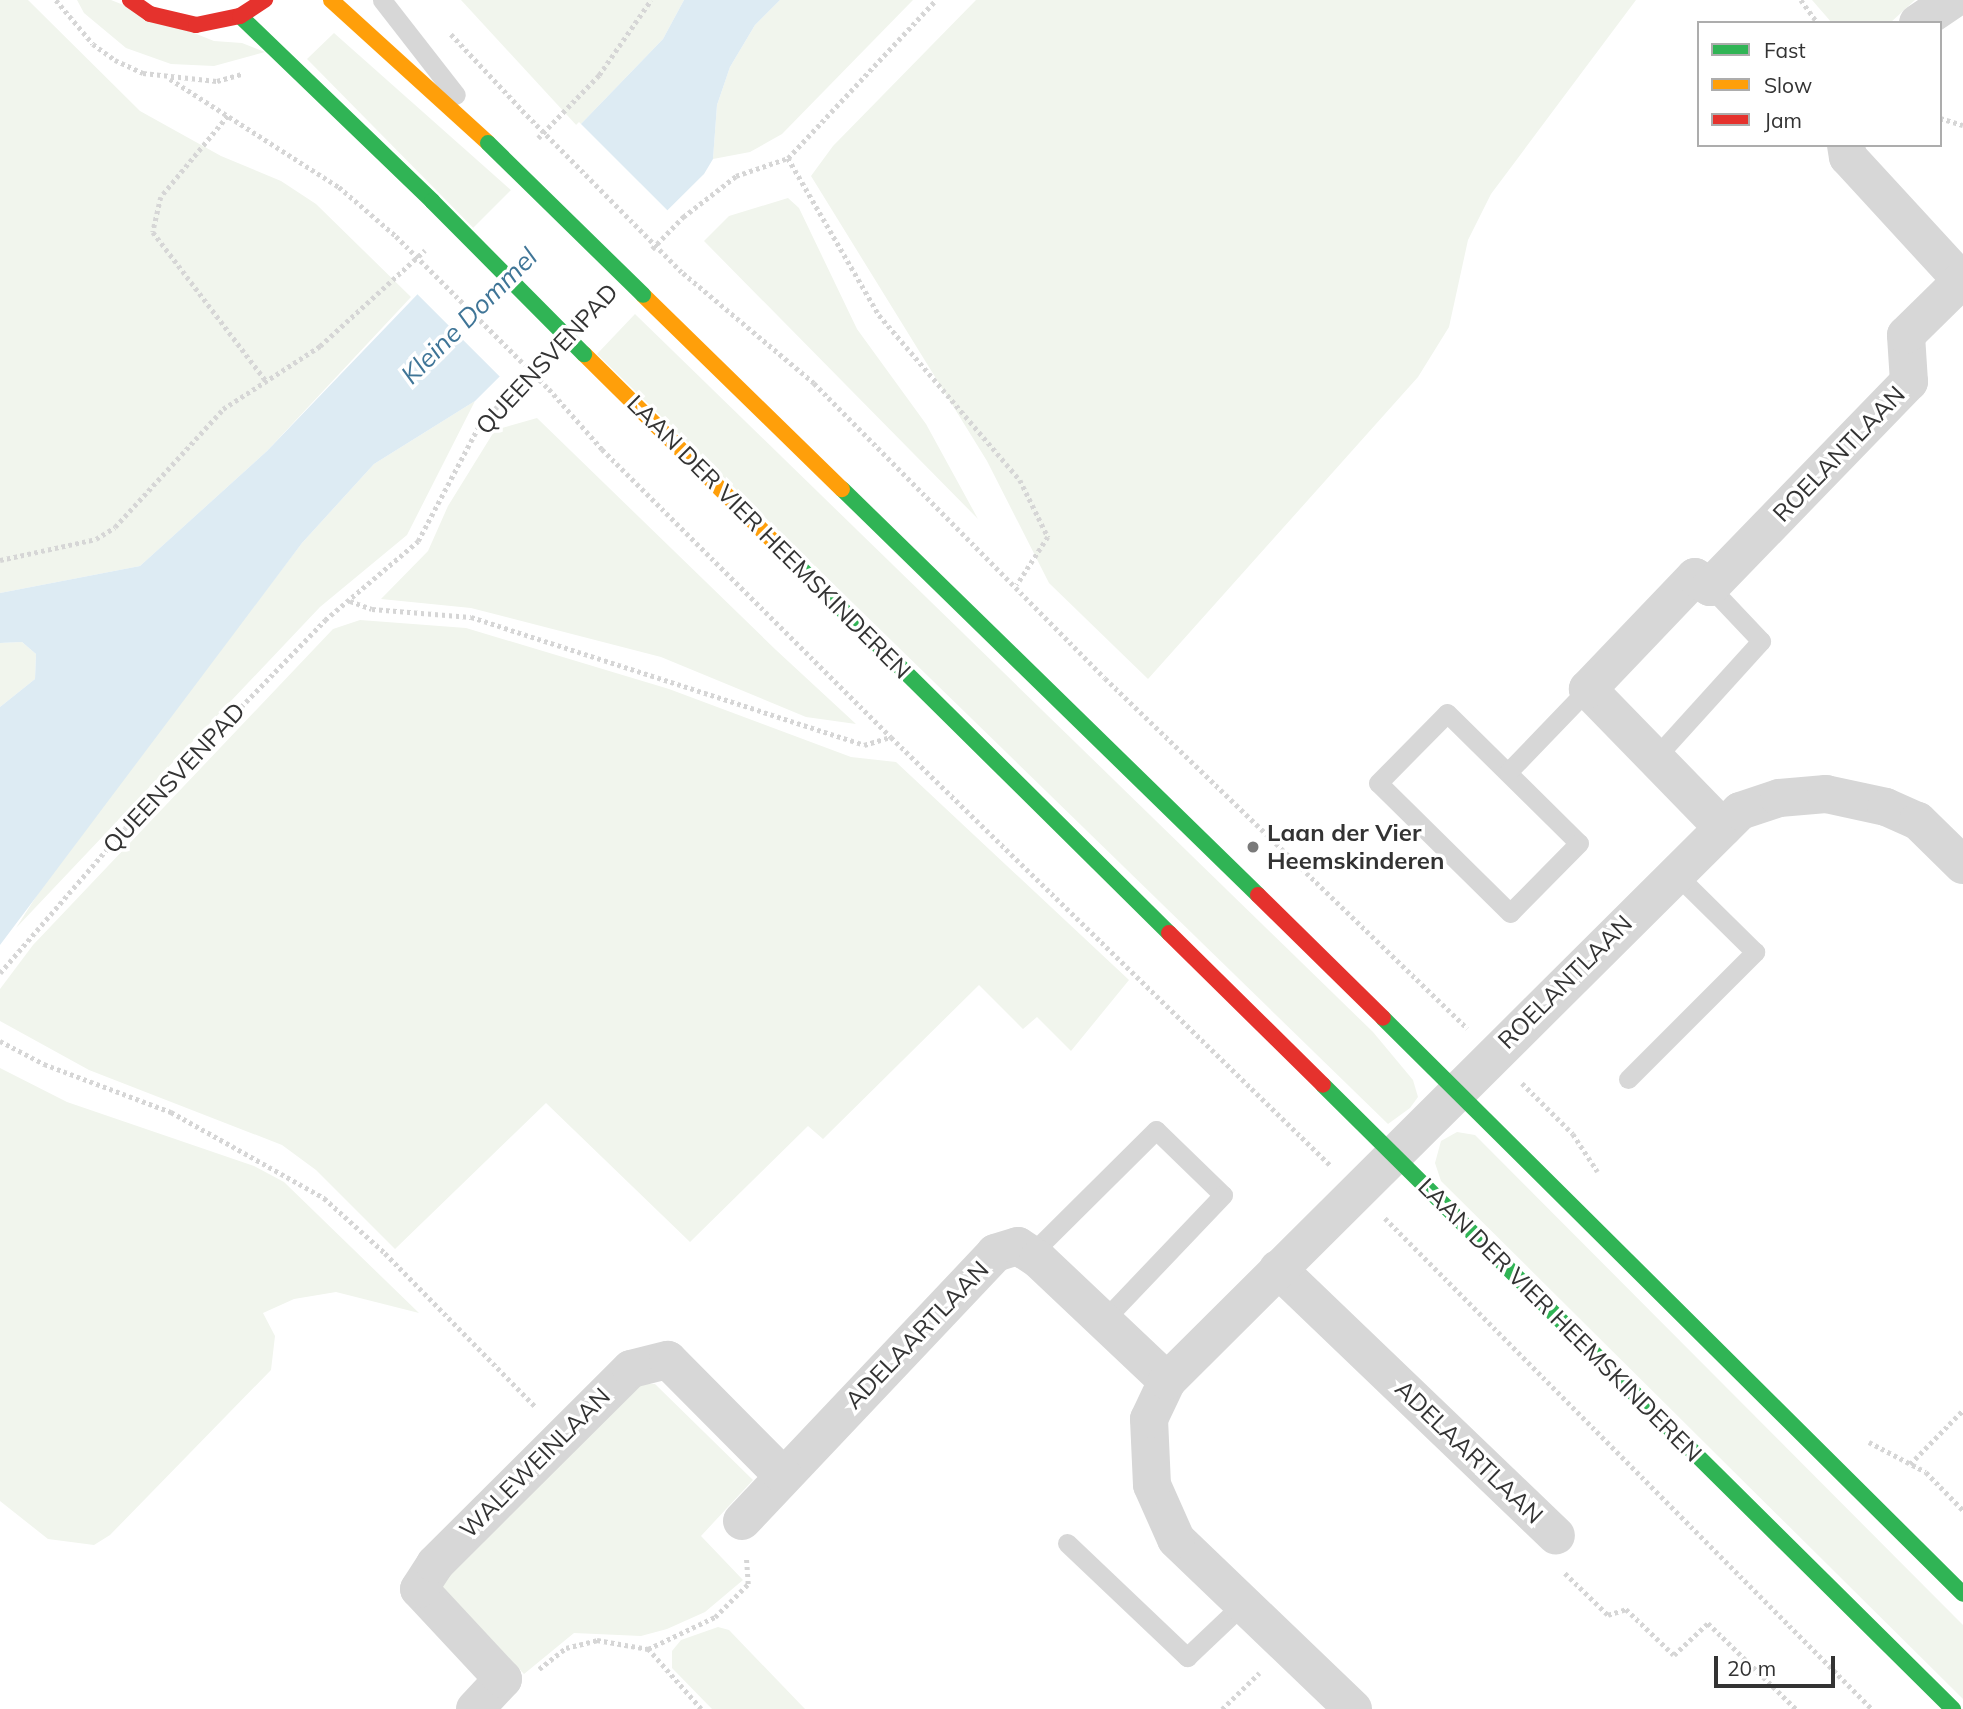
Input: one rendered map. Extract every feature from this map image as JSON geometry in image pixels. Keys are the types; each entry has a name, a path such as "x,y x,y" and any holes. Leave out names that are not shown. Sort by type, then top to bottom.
{"street":[{"path":"130,0 172,22 196,25 240,16 265,0"},
{"path":"331,0 488,143 1456,1091 1963,1594"},
{"path":"1922,21 1952,0"},
{"name":"LAAN DER VIER HEEMSKINDEREN","path":"240,16 432,201 1953,1709"},
{"path":"1846,147 1848,157 1962,280"},
{"name":"ROELANTLAAN","path":"1710,587 1909,382 1906,335 1962,280"},
{"path":"1710,587 1695,577 1587,689 1723,828"},
{"name":"ROELANTLAAN","path":"1394,1155 1674,872 1740,811 1779,798 1826,794 1886,807 1918,821 1963,864"},
{"path":"1353,1709 1246,1601 1175,1539 1152,1485 1149,1419 1167,1381 1394,1155"},
{"name":"ADELAARTLAAN","path":"742,1521 995,1253 1018,1246 1031,1254"},
{"path":"1031,1254 1167,1381"},
{"name":"ADELAARTLAAN","path":"1279,1269 1556,1536"},
{"name":"WALEWEINLAAN","path":"502,1679 419,1589 435,1564 562,1433 631,1369 668,1360 783,1476"},
{"path":"475,1709 502,1679"}],"lane":[{"path":"382,0 427,52 488,143"},
{"path":"1656,758 1761,641 1710,587"},
{"path":"1508,771 1587,689"},
{"path":"1447,713 1508,771 1579,843 1510,913 1378,783 1447,713"},
{"path":"1628,1079 1755,953 1674,872"},
{"path":"1031,1254 1156,1130 1223,1195 1103,1321"},
{"path":"1067,1543 1187,1657 1246,1601"}],"path":[{"name":"LAAN DER VIER HEEMSKINDEREN","path":"56,0 74,25 115,61 169,79 340,187 397,236 549,389 602,449 891,737 1469,1298 1872,1709"},
{"path":"567,110 624,45 651,0"},
{"path":"645,257 683,217 736,176 788,158 936,0"},
{"path":"1801,0 1817,21"},
{"path":"447,30 683,273 814,383 1017,585 1105,678 1493,1054 1573,1134 1603,1179"},
{"path":"228,116 161,197 153,232 266,381"},
{"path":"1942,119 1963,124"},
{"path":"788,158 879,314 1020,480 1048,537 1017,585"},
{"path":"0,560 96,539 115,527 223,409 320,346 399,276"},
{"name":"QUEENSVENPAD","path":"0,973 125,828 325,620 418,541 481,424 548,355"},
{"path":"350,601 372,609 471,617 864,745 891,737"},
{"path":"0,1041 44,1064 171,1112 324,1198 385,1253 562,1433"},
{"path":"1910,1464 1963,1410"},
{"path":"1857,1435 1926,1472 1963,1510"},
{"path":"502,1679 530,1676 566,1648 597,1640 648,1649 715,1617 748,1584 742,1521"},
{"name":"ADELAARTLAAN","path":"1556,1536 1561,1569 1608,1615 1626,1609 1675,1655 1708,1623 1796,1709"},
{"path":"1222,1709 1288,1643"},
{"path":"648,1649 701,1709"}],"shaded area":[{"path":"0,0 28,0 140,111 221,156 281,181 316,204 411,297 267,451 140,566 0,593"},
{"path":"77,0 111,0 214,41 242,43 265,52 214,66 171,64 126,48 84,13"},
{"path":"461,0 684,0 663,39 578,127"},
{"path":"780,0 913,0 782,134 750,152 713,159 717,105 730,67 755,25"},
{"path":"976,0 1636,0 1491,194 1468,240 1449,327 1418,377 1148,679 1049,583 987,461 811,176 833,146"},
{"path":"1812,0 1915,0 1892,21 1830,21"},
{"path":"334,33 513,192 561,317 307,59"},
{"path":"788,198 799,208 857,329 926,424 978,519 704,241 729,216"},
{"path":"635,314 1373,1032 1413,1080 1418,1097 1410,1108 1388,1124 597,354"},
{"path":"475,401 407,535 320,607 16,928 55,867 302,543 374,464"},
{"path":"537,418 856,724 806,717 661,657 471,608 381,599 428,551 448,506 495,430"},
{"path":"360,620 466,628 669,689 851,757 896,762 1129,980 1071,1051 1037,1017 1023,1029 979,985 823,1139 808,1126 690,1242 546,1103 395,1249 316,1170 282,1145 89,1070 0,1021 0,989 33,945 333,629"},
{"path":"22,642 36,654 35,679 0,707 0,643"},
{"path":"0,1068 67,1102 254,1166 284,1182 419,1313 336,1292 294,1299 263,1313 275,1336 271,1370 110,1535 94,1545 48,1539 0,1501"},
{"path":"1457,1132 1475,1135 1963,1625 1963,1699 1441,1181 1435,1163 1441,1141"},
{"path":"638,1383 655,1384 753,1480 701,1536 743,1580 705,1612 667,1629 641,1636 574,1633 524,1674 442,1587 447,1576"},
{"path":"718,1627 729,1630 805,1709 712,1709 672,1668 672,1651 681,1640"}],"water":[{"name":"Kleine Dommel","path":"684,0 780,0 755,25 730,67 717,105 713,159 704,174 475,401 374,464 302,543 0,945 0,707 35,679 36,654 22,642 0,643 0,593 140,566 267,451 663,39"}],"pier":[{"path":"579,122 669,212 502,379 412,289"}],"traffic: fast":[{"path":"240,16 432,201"},
{"path":"488,143 643,295"},
{"path":"432,201 584,354"},
{"path":"842,489 1258,895"},
{"path":"785,553 1169,933"},
{"path":"1383,1018 1963,1594"},
{"path":"1323,1085 1953,1709"}],"traffic: slow":[{"path":"331,0 488,143"},
{"path":"643,295 842,489"},
{"path":"584,354 785,553"}],"traffic: jam":[{"path":"130,0 150,14 196,25 240,16 265,0"},
{"path":"1258,895 1383,1018"},
{"path":"1169,933 1323,1085"}],"place":[{"name":"Laan der Vier Heemskinderen","path":"1253,847"}]}
